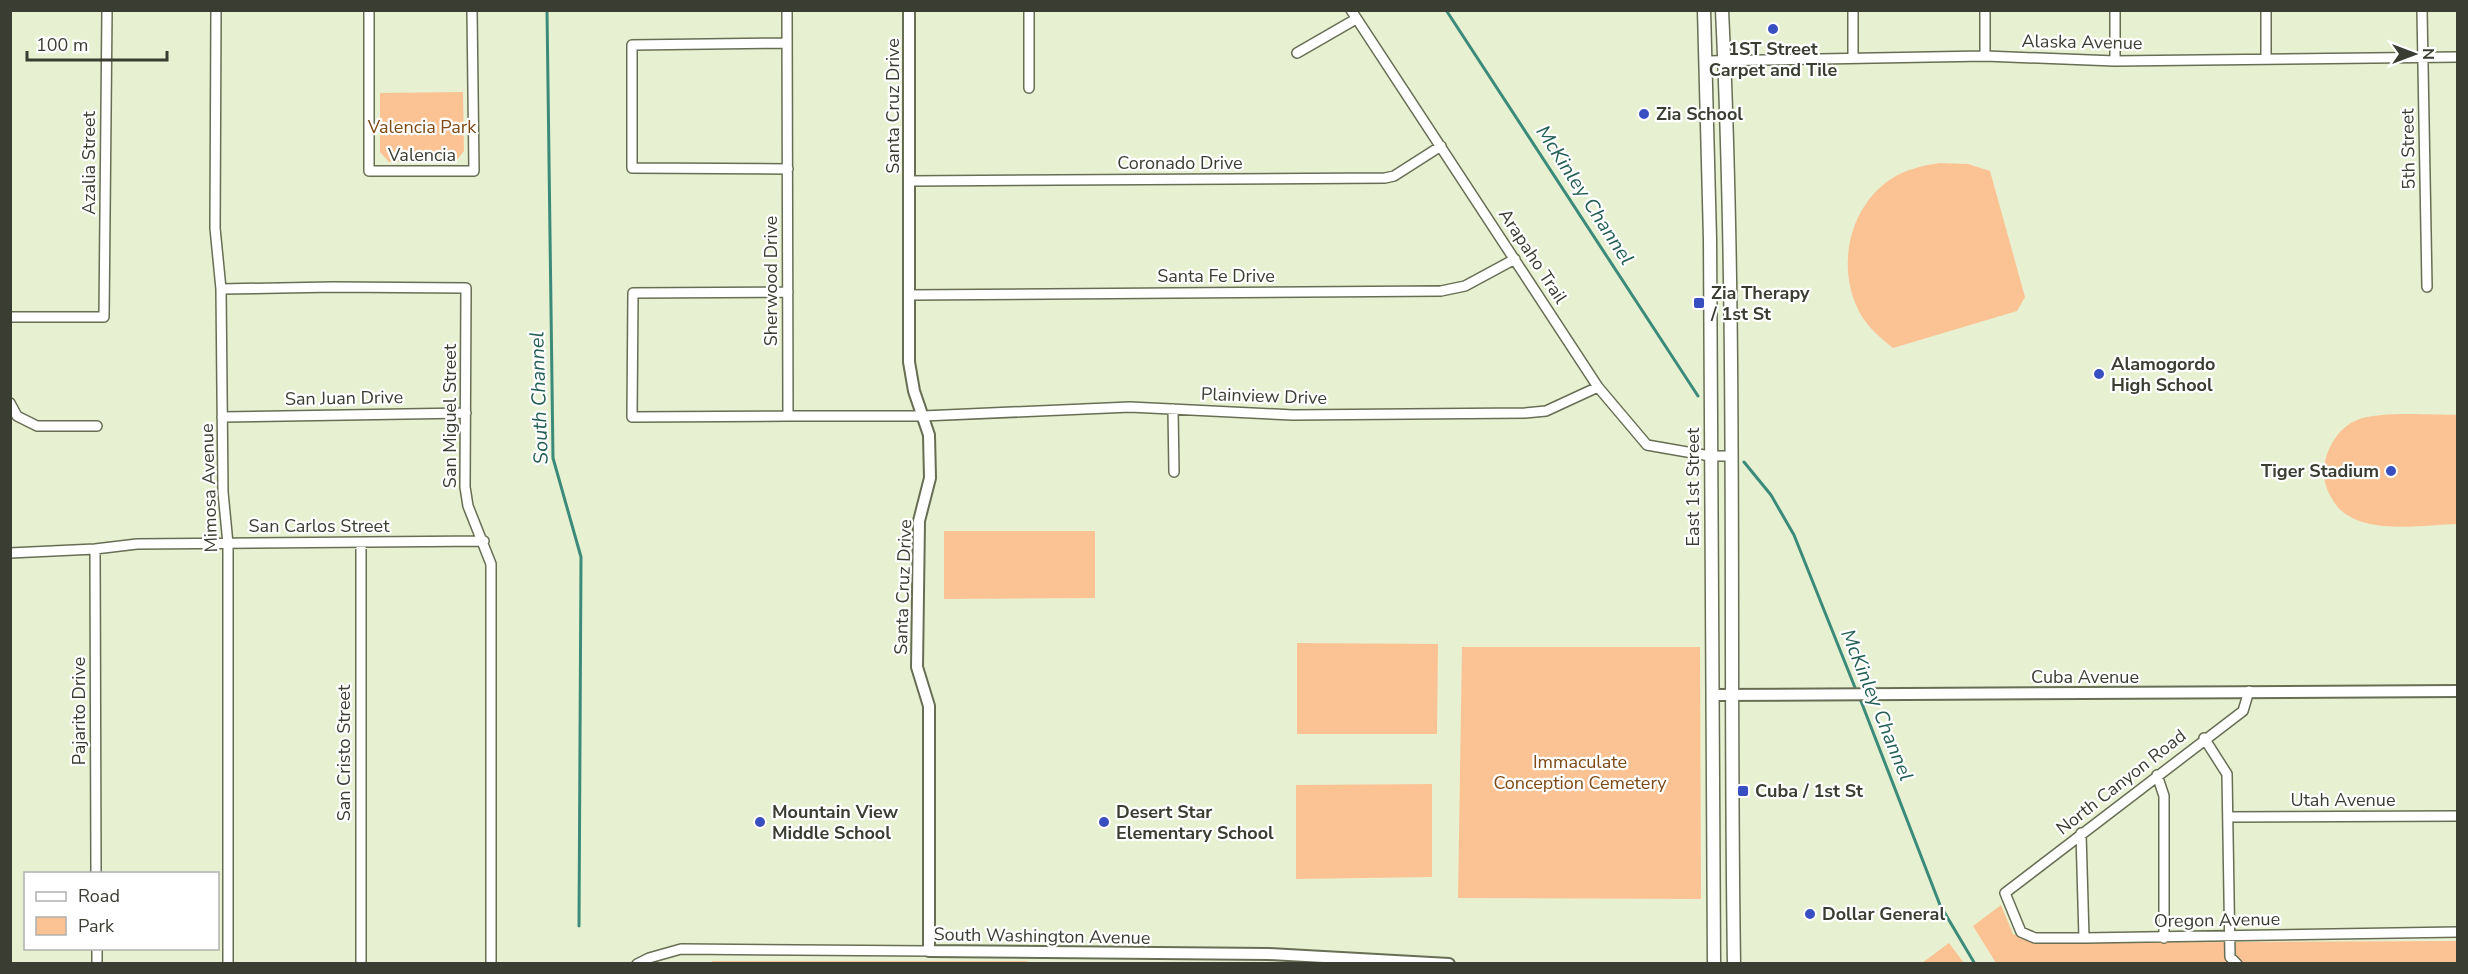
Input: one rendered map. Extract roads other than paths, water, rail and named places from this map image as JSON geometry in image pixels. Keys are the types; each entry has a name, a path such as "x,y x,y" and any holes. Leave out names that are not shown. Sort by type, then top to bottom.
{"main road":[{"name":"East 1st Street","path":"1704,10 1710,239 1714,963"},
{"name":"East 1st Street","path":"1722,10 1729,239 1730,695 1734,963"}],"street":[{"name":"Azalia Street","path":"10,317 104,317 107,10"},
{"name":"Mimosa Avenue","path":"216,10 215,228 221,289 223,492 228,544 228,963"},
{"name":"Valencia","path":"369,10 369,171 474,171 472,10"},
{"name":"Sherwood Drive","path":"787,10 788,416"},
{"name":"Santa Cruz Drive","path":"909,10 909,362 914,391 930,435 930,477 919,521 916,668 929,706 928,951"},
{"path":"1029,10 1029,88"},
{"path":"1852,10 1853,58"},
{"path":"1984,10 1985,56"},
{"path":"2115,10 2115,61"},
{"path":"2266,10 2266,58"},
{"name":"5th Street","path":"2422,10 2427,287"},
{"path":"1297,52 1354,15"},
{"name":"Arapaho Trail","path":"1354,15 1598,387 1647,445 1710,456 1730,456"},
{"path":"786,44 632,45 632,168 788,169"},
{"name":"Alaska Avenue","path":"1706,61 1985,56 2115,61 2457,57"},
{"name":"Coronado Drive","path":"910,181 1385,178 1394,176 1441,147"},
{"name":"Santa Fe Drive","path":"909,295 1441,291 1465,286 1515,259"},
{"name":"San Miguel Street","path":"221,289 466,288 465,487 468,506 484,541 491,564 491,963"},
{"path":"788,292 633,293 632,417 923,416"},
{"name":"Plainview Drive","path":"923,416 1130,407 1293,415 1525,413 1546,411 1598,387"},
{"path":"10,403 17,416 37,426 97,426"},
{"path":"1173,409 1174,472"},
{"name":"San Juan Drive","path":"222,417 466,413"},
{"name":"San Carlos Street","path":"10,553 95,549 137,544 484,541"},
{"name":"San Cristo Street","path":"361,543 361,963"},
{"name":"Pajarito Drive","path":"95,549 96,872"},
{"path":"1711,572 1730,573"},
{"name":"North Canyon Road","path":"2005,893 2204,738 2243,711 2249,691"},
{"name":"Cuba Avenue","path":"1713,695 2457,691"},
{"path":"2204,738 2227,774 2230,957 2237,963"},
{"path":"2157,775 2164,796 2164,938"},
{"name":"Utah Avenue","path":"2228,817 2457,816"},
{"path":"2081,833 2084,938"},
{"name":"Oregon Avenue","path":"2005,893 2022,932 2035,938 2164,938 2457,932"},
{"name":"South Washington Avenue","path":"637,963 681,950 1269,954 1449,963"}],"waterway":[{"name":"South Channel","path":"547,10 553,458 581,557 579,926"},
{"name":"McKinley Channel","path":"1446,10 1698,396"},
{"name":"McKinley Channel","path":"1744,462 1771,495 1794,535 1856,690"},
{"name":"McKinley Channel","path":"1859,696 1940,905 1975,964"}],"place":[{"name":"1ST Street Carpet and Tile","path":"1773,29"},
{"name":"Zia School","path":"1644,114"},
{"name":"Zia Therapy / 1st St","path":"1699,303"},
{"name":"Alamogordo High School","path":"2099,374"},
{"name":"Tiger Stadium","path":"2391,471"},
{"name":"Cuba / 1st St","path":"1743,791"},
{"name":"Mountain View Middle School","path":"760,822"},
{"name":"Desert Star Elementary School","path":"1104,822"},
{"name":"Dollar General","path":"1810,914"}],"park label":[{"name":"Valencia Park","path":"422,127"},
{"name":"Immaculate Conception Cemetery","path":"1580,772"}]}
